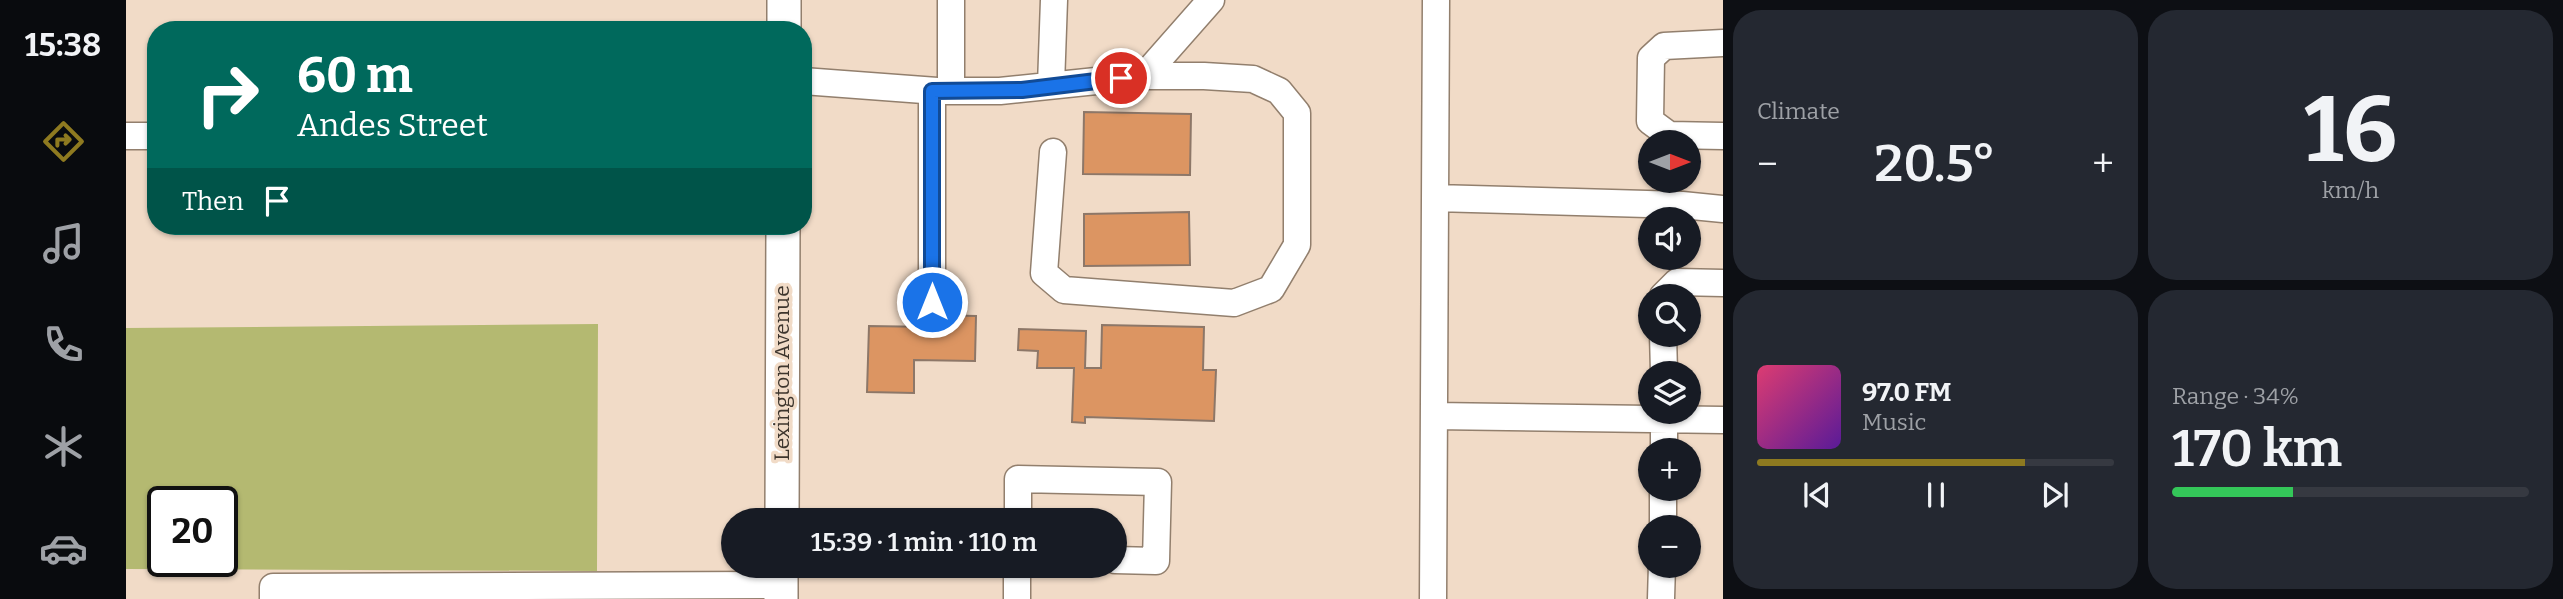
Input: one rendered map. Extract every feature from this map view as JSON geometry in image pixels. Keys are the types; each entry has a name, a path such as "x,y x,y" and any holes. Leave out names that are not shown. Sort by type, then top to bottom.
{"main road":[{"path":"784,0 784,21"},
{"name":"Lexington Avenue","path":"782,508 783,235"}],"street":[{"path":"932,302 942,91 951,0"},
{"path":"1051,85 1054,0"},
{"path":"1144,76 1211,0"},
{"path":"1433,599 1436,0"},
{"path":"1723,43 1664,46 1651,58 1650,121 1669,135 1723,136"},
{"path":"812,82 942,91 1022,90 1144,76 1253,79 1279,91 1297,113 1297,245 1271,289 1234,303 1064,289 1044,272 1053,152"},
{"path":"126,136 147,136"},
{"path":"1435,198 1682,205 1723,209"},
{"path":"1674,284 1723,283"},
{"path":"1434,416 1638,415"},
{"path":"1701,418 1723,420"},
{"path":"1018,508 1018,479 1157,482 1156,561 1127,560"},
{"path":"1017,578 1017,599"},
{"path":"1661,599 1662,578"},
{"path":"273,599 273,587 514,593 781,583"}],"green space":[{"path":"598,324 597,571 238,569 238,486 147,486 147,569 126,569 126,328"}],"building":[{"path":"1084,112 1191,114 1190,175 1083,174"},
{"path":"1189,212 1190,265 1084,266 1084,214"},
{"path":"932,315 976,316 975,361 914,360 914,393 867,392 869,326 932,327"},
{"path":"1102,325 1204,327 1203,370 1216,370 1214,421 1085,417 1085,423 1072,422 1074,368 1037,368 1038,351 1018,350 1019,329 1086,331 1085,368 1101,368"}],"route":[{"path":"932,302 932,91 1022,90 1121,78"}]}
